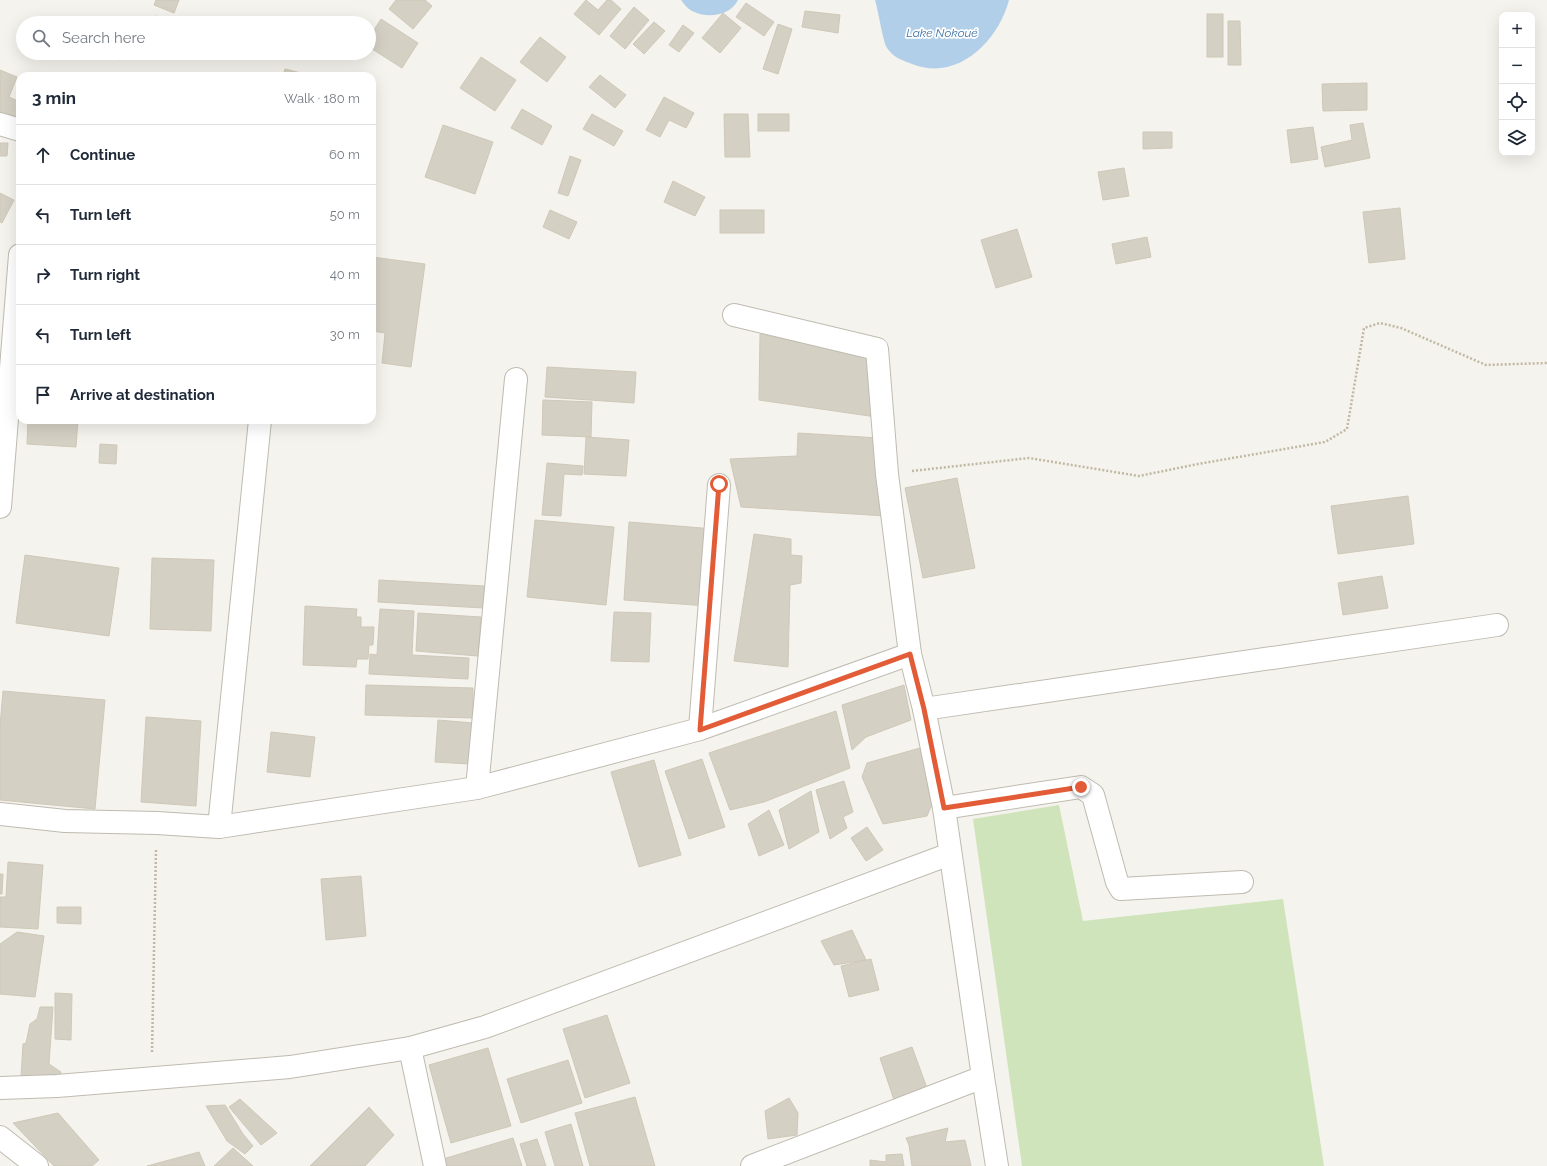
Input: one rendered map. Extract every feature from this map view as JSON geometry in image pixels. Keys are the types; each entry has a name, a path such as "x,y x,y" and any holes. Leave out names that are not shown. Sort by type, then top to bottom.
{"street":[{"path":"0,124 16,129"},
{"path":"0,507 16,305"},
{"path":"734,315 877,349 887,474 910,654 924,709 944,808 982,1077 997,1166"},
{"path":"477,788 516,379"},
{"path":"219,827 260,424"},
{"path":"700,730 719,484"},
{"path":"924,709 1497,625"},
{"path":"0,814 65,820 157,822 219,827 477,788 700,730 910,654"},
{"path":"944,808 1081,787 1093,795 1117,882 1122,890 1242,882"},
{"path":"0,1088 57,1086 290,1067 410,1048 485,1027 950,854"},
{"path":"410,1048 435,1166"},
{"path":"752,1166 982,1077"},
{"path":"0,1138 37,1166"}],"path":[{"path":"887,474 1029,458 1139,476 1325,442 1347,429 1364,328 1380,323 1401,328 1486,365 1547,363"},
{"path":"151,1078 157,822"}],"green space":[{"path":"1059,805 1083,921 1283,899 1324,1166 1022,1166 973,819"}],"water":[{"path":"681,0 738,0 730,10 724,13 704,15 692,11"},
{"name":"Lake Nokoué","path":"875,0 1009,0 1004,16 996,30 973,54 960,63 945,68 929,68 904,61 889,51 884,39"}],"building":[{"path":"156,0 179,0 174,13 154,5"},
{"path":"396,0 425,0 432,6 413,29 389,9"},
{"path":"586,0 598,10 607,0 611,0 621,9 599,35 574,14"},
{"path":"746,3 774,22 764,36 736,17"},
{"path":"634,7 649,20 625,49 610,36"},
{"path":"805,11 840,15 838,33 802,27"},
{"path":"723,13 741,28 720,53 702,38"},
{"path":"1207,14 1223,14 1223,57 1207,57"},
{"path":"381,19 418,43 402,68 376,51 376,27"},
{"path":"1228,21 1240,21 1241,65 1228,65"},
{"path":"654,22 665,31 644,54 633,44"},
{"path":"778,24 792,29 778,74 763,69"},
{"path":"683,25 694,33 679,52 669,45"},
{"path":"540,37 566,57 547,82 520,62"},
{"path":"481,57 516,80 495,111 460,88"},
{"path":"285,69 297,72 284,72"},
{"path":"0,70 16,77 9,97 16,100 16,125 0,119"},
{"path":"600,75 626,95 615,108 589,87"},
{"path":"1367,83 1367,110 1323,111 1322,84"},
{"path":"664,97 694,113 686,128 669,120 660,137 646,130"},
{"path":"522,109 552,126 542,145 511,128"},
{"path":"592,114 623,131 614,146 583,129"},
{"path":"724,114 748,114 750,157 725,157"},
{"path":"758,114 789,114 789,131 758,131"},
{"path":"1363,123 1370,158 1325,167 1321,147 1352,140 1350,125"},
{"path":"443,125 493,142 475,194 425,177"},
{"path":"1313,127 1318,159 1291,163 1287,130"},
{"path":"1143,132 1172,132 1172,148 1143,149"},
{"path":"0,143 8,143 7,156 0,156"},
{"path":"570,156 581,160 568,196 558,193"},
{"path":"1124,168 1129,196 1103,200 1098,172"},
{"path":"673,181 705,197 695,216 664,202"},
{"path":"0,193 14,200 2,223 0,222"},
{"path":"1400,208 1405,259 1369,263 1363,212"},
{"path":"550,210 577,222 569,239 543,227"},
{"path":"720,210 764,210 764,233 720,233"},
{"path":"1017,229 1032,277 996,288 981,240"},
{"path":"1147,237 1151,257 1116,264 1112,244"},
{"path":"376,258 425,264 411,367 382,363 385,333 376,332"},
{"path":"760,334 873,357 876,417 759,400"},
{"path":"547,367 636,372 634,403 545,397"},
{"path":"543,400 592,402 591,437 542,435"},
{"path":"28,424 78,424 76,447 27,444"},
{"path":"798,433 879,438 886,516 741,507 730,459 797,456"},
{"path":"586,437 629,440 626,476 584,474"},
{"path":"100,444 117,445 116,464 99,463"},
{"path":"547,463 583,466 582,475 564,474 561,516 542,515"},
{"path":"957,478 975,568 923,578 905,488"},
{"path":"1408,496 1414,544 1338,554 1331,506"},
{"path":"535,520 614,527 606,605 527,597"},
{"path":"629,522 714,529 708,606 624,600"},
{"path":"754,534 791,539 791,555 802,556 801,583 790,585 788,667 734,661"},
{"path":"25,555 119,568 109,636 16,623"},
{"path":"152,558 214,560 211,631 150,629"},
{"path":"1382,576 1388,608 1343,615 1338,583"},
{"path":"379,580 484,586 483,608 378,602"},
{"path":"305,606 357,609 356,617 361,617 361,627 374,627 373,645 369,645 368,659 357,659 356,667 303,665"},
{"path":"380,609 414,611 412,655 469,658 468,679 369,674 370,654 377,655"},
{"path":"614,612 651,613 649,662 611,661"},
{"path":"418,613 481,617 478,656 416,651"},
{"path":"366,685 473,688 473,718 365,715"},
{"path":"904,685 911,720 866,737 852,750 842,705"},
{"path":"3,691 105,700 95,809 0,800 0,726"},
{"path":"836,711 850,768 764,802 730,810 709,753"},
{"path":"146,717 201,721 196,806 141,802"},
{"path":"438,720 473,723 469,764 435,762"},
{"path":"271,732 315,737 310,777 267,772"},
{"path":"920,748 938,790 927,816 883,824 862,777 867,763"},
{"path":"702,759 725,827 689,839 665,771"},
{"path":"654,760 681,855 639,867 611,772"},
{"path":"844,781 853,812 843,817 847,828 830,839 816,790"},
{"path":"811,791 819,832 789,849 779,810"},
{"path":"769,810 784,845 759,856 748,824"},
{"path":"867,827 883,850 866,861 851,838"},
{"path":"8,862 43,865 38,929 0,927 0,897 6,897"},
{"path":"0,874 3,874 2,894 0,894"},
{"path":"361,876 366,936 326,940 321,879"},
{"path":"57,907 81,907 81,924 57,923"},
{"path":"852,930 866,960 834,965 821,941"},
{"path":"17,932 44,936 35,997 0,994 0,944"},
{"path":"871,959 879,990 849,997 841,966"},
{"path":"55,993 72,994 71,1040 55,1039"},
{"path":"40,1007 53,1007 49,1064 61,1072 57,1094 20,1094 23,1044 26,1043 30,1024 37,1019"},
{"path":"607,1015 630,1083 585,1098 563,1029"},
{"path":"912,1047 927,1088 894,1100 880,1058"},
{"path":"488,1048 511,1126 451,1143 429,1065"},
{"path":"568,1060 582,1103 521,1123 507,1079"},
{"path":"635,1097 655,1166 590,1166 575,1113"},
{"path":"789,1098 798,1113 797,1135 768,1139 765,1111"},
{"path":"240,1099 277,1133 261,1145 229,1107"},
{"path":"225,1105 243,1134 253,1146 245,1154 227,1141 206,1106"},
{"path":"369,1107 394,1135 365,1166 310,1166"},
{"path":"58,1113 99,1160 92,1166 54,1166 13,1123"},
{"path":"571,1124 583,1166 555,1166 545,1132"},
{"path":"948,1128 945,1142 965,1140 971,1166 912,1166 909,1145 906,1138"},
{"path":"513,1138 522,1166 445,1166 443,1159"},
{"path":"537,1139 546,1166 527,1166 520,1144"},
{"path":"233,1148 253,1166 214,1166"},
{"path":"199,1152 205,1166 147,1166"},
{"path":"902,1154 904,1166 870,1166 870,1160 886,1162 886,1155"}],"route":[{"path":"719,484 700,730 910,654 924,709 944,808 1081,787"}]}
